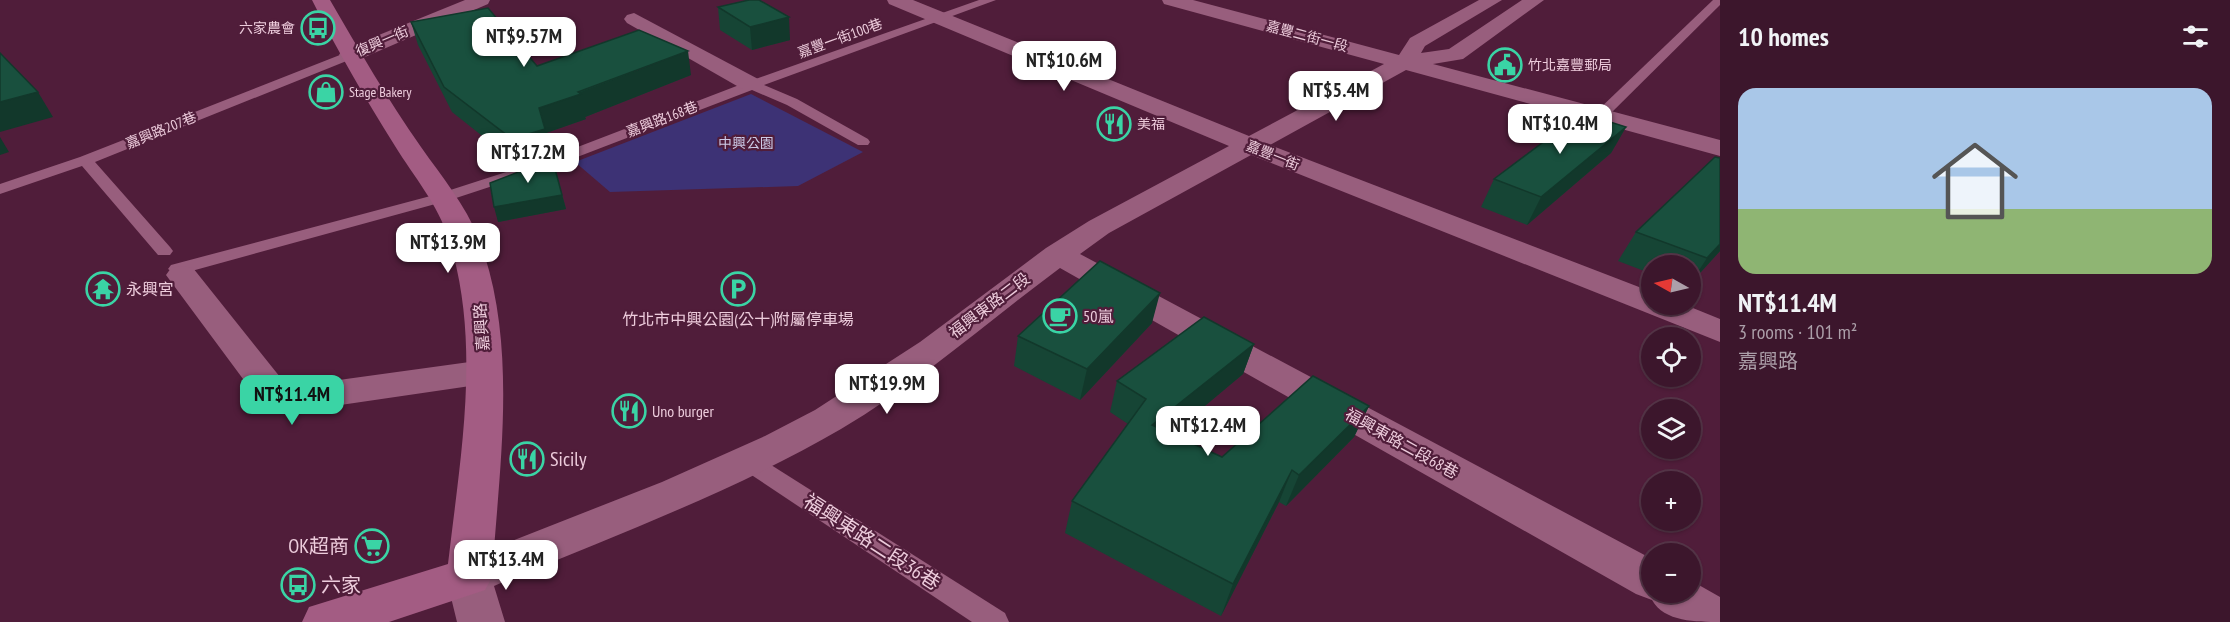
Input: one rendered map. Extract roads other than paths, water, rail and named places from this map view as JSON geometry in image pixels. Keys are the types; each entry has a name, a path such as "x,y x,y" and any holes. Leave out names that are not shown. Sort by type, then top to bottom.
{"street":[{"name":"嘉興路","path":"321,0 350,55 411,151 444,197 477,280 484,372 469,576 481,622"},
{"name":"復興一街","path":"350,55 481,0"},
{"name":"嘉豐一街","path":"896,0 1248,145 1641,300"},
{"name":"嘉豐二街一段","path":"1171,0 1720,148"},
{"name":"福興東路二段","path":"1405,62 1417,42 1493,0"},
{"name":"福興東路二段","path":"469,576 749,462 876,390 1057,254 1139,204 1405,62 1455,54 1536,0"},
{"path":"634,19 752,85"},
{"name":"福興東路二段68巷","path":"1057,254 1641,575"},
{"path":"174,265 279,401 484,372"},
{"name":"嘉豐一街","path":"1680,315 1720,331"},
{"path":"326,622 469,576"},
{"path":"1690,603 1720,621"}],"lane":[{"name":"嘉豐一街100巷","path":"752,85 990,0"},
{"path":"1600,116 1719,0"},
{"name":"嘉興路207巷","path":"0,189 85,160 350,55"},
{"path":"752,85 792,102 864,142"},
{"name":"嘉興路168巷","path":"174,265 444,197 554,161 752,85"},
{"path":"85,160 174,265"},
{"name":"福興東路二段36巷","path":"749,462 994,622"}],"place":[{"name":"六家農會","path":"318,28"},
{"name":"竹北嘉豐郵局","path":"1505,65"},
{"name":"Stage Bakery","path":"326,92"},
{"name":"美福","path":"1114,124"},
{"name":"永興宮","path":"103,289"},
{"name":"竹北市中興公園(公十)附屬停車場","path":"738,289"},
{"name":"50嵐","path":"1060,316"},
{"name":"Uno burger","path":"629,411"},
{"name":"Sicily","path":"527,459"},
{"name":"OK超商","path":"372,546"},
{"name":"六家","path":"298,585"}],"park label":[{"name":"中興公園","path":"746,143"}]}
